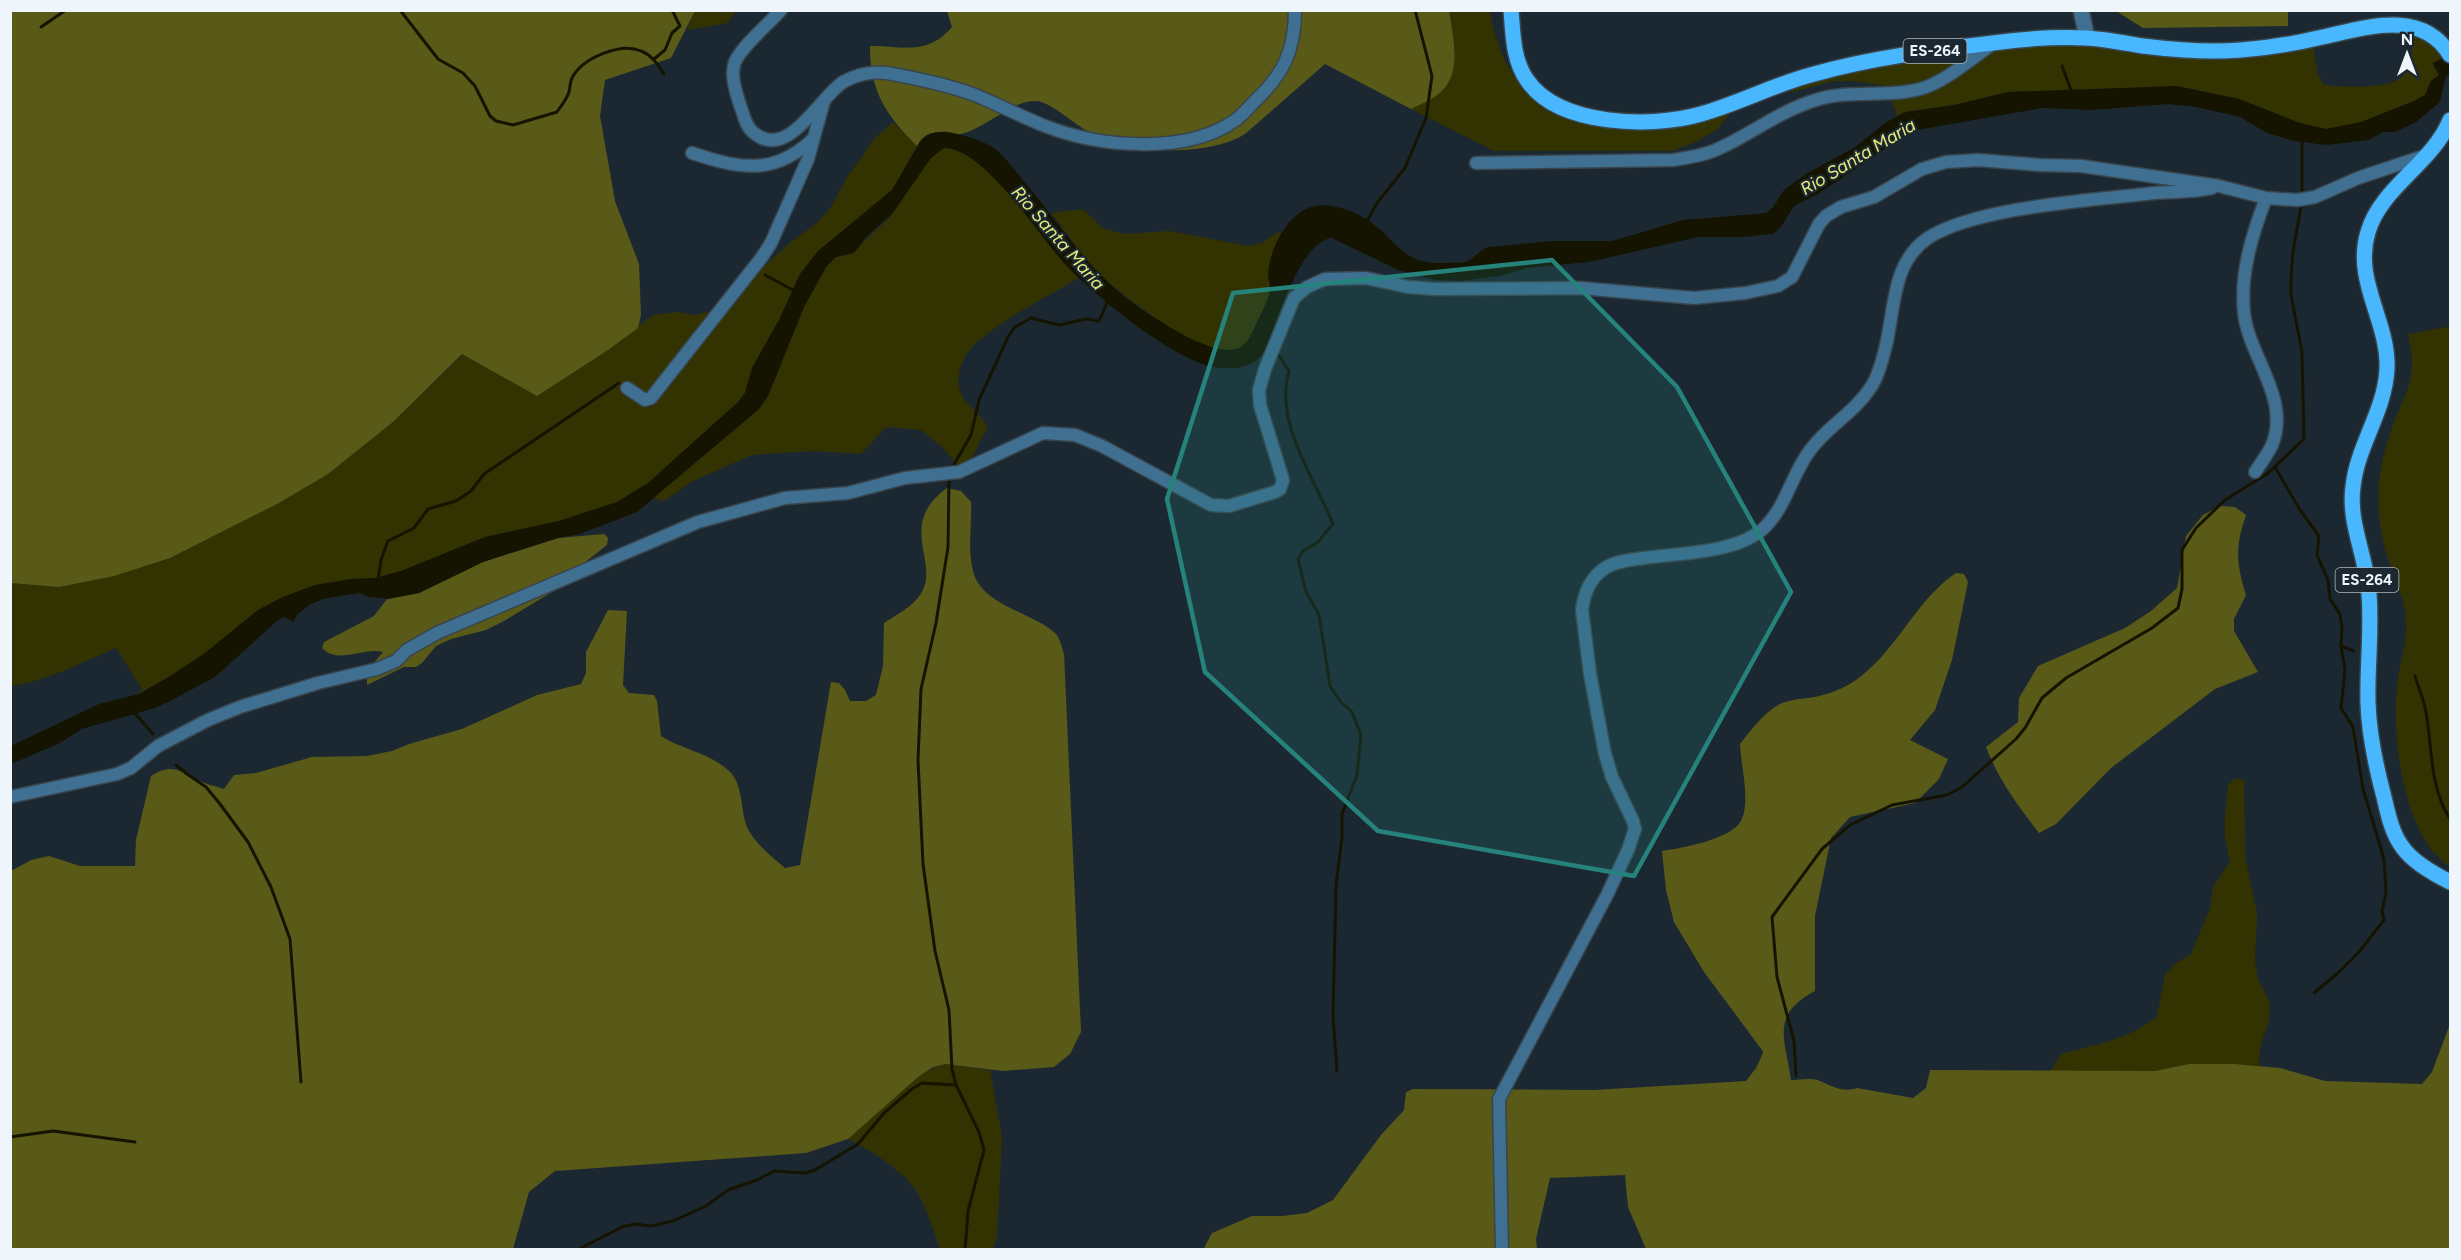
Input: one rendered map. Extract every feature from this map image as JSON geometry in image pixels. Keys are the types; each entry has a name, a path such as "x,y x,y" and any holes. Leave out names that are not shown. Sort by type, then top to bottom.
{"main road":[{"name":"ES-264","path":"1510,10 1516,55 1528,82 1539,93 1551,102 1569,110 1627,123 1658,123 1704,114 1787,81 1817,73 1995,42 2087,38 2202,52 2282,45 2387,24 2423,30 2445,47 2451,55"},
{"name":"ES-264","path":"2451,120 2440,139 2377,211 2365,243 2364,271 2367,290 2384,335 2387,371 2384,392 2355,474 2352,502 2358,543 2369,590 2368,703 2370,727 2389,816 2403,848 2415,860 2451,882"}],"street":[{"path":"781,10 734,63 735,89 747,126 755,134 766,139 781,139 793,133 844,81 866,72 885,73 972,94 1048,127 1102,141 1157,145 1179,143 1207,135 1234,121 1266,91 1286,65 1293,43 1295,10"},
{"path":"2081,10 2087,38"},
{"path":"1476,163 1674,160 1700,155 1721,148 1775,117 1815,100 1845,93 1898,93 1922,89 1939,81 1995,42"},
{"path":"627,388 642,398 651,398 762,257 808,159 824,100"},
{"path":"693,153 734,166 761,166 778,163 794,155 815,137"},
{"path":"10,797 117,774 131,768 158,746 208,720 240,707 318,683 377,669 396,661 406,650 437,633 698,522 785,498 848,493 905,478 959,472 1043,433 1075,435 1102,446 1211,505 1229,506 1275,492 1280,489 1283,480 1260,405 1259,390 1265,369 1294,298 1307,287 1325,279 1366,278 1435,289 1570,288 1694,298 1715,296 1755,291 1785,283 1792,277 1819,224 1826,216 1842,207 1874,197 1922,168 1946,162 1978,160 2081,166 2219,186 2266,198 2297,200 2315,197 2377,171 2424,156"},
{"path":"1502,1250 1499,1099 1607,895 1635,829 1612,777 1598,719 1582,610 1584,596 1589,585 1597,574 1612,564 1717,548 1752,537 1765,527 1783,501 1811,447 1857,404 1871,387 1886,345 1898,280 1915,249 1927,238 1970,222 2026,209 2156,193 2195,192 2219,186"},
{"path":"2255,472 2272,446 2276,433 2274,398 2249,334 2243,299 2249,246 2266,198"}],"highlighted area":[{"path":"1552,260 1677,387 1791,592 1634,876 1378,831 1205,672 1167,499 1233,293"}],"shaded area":[{"path":"11,10 695,11 671,58 605,80 600,116 615,201 639,264 641,315 638,328 537,396 462,354 393,422 328,474 277,504 170,558 114,576 59,587 11,583"},
{"path":"1449,10 1454,45 1453,68 1445,88 1430,100 1411,109 1325,64 1245,134 1212,147 1191,149 1149,149 1110,141 1088,132 1049,105 1036,101 1009,109 971,131 955,135 932,133 922,139 917,146 897,124 882,102 873,77 871,62 870,46 904,48 924,46 943,36 952,27 947,11"},
{"path":"695,11 737,11 727,23 687,30"},
{"path":"1449,11 1490,11 1502,55 1514,75 1530,92 1634,126 1752,91 1999,42 2207,48 2311,35 2318,75 2324,85 2351,87 2392,82 2404,75 2412,66 2411,28 2445,54 2433,66 2439,75 2430,82 2425,95 2361,122 2326,129 2300,123 2239,99 2177,86 2008,92 1954,105 1905,112 1897,116 1887,86 1854,81 1834,81 1793,92 1773,88 1733,109 1718,129 1696,142 1672,151 1494,151 1411,109 1438,95 1455,51"},
{"path":"2116,11 2288,11 2288,26 2143,28"},
{"path":"893,122 917,146 892,190 818,251 800,274 779,320 752,368 745,393 738,402 648,483 617,502 559,521 485,537 401,571 375,578 315,585 283,597 258,610 205,653 138,694 142,689 116,648 51,675 11,686 11,583 59,587 170,558 328,474 393,422 463,354 537,396 608,350 653,315 679,312 695,315 711,311 730,298 792,241 817,223 831,207 848,176 875,138"},
{"path":"944,148 961,152 979,164 997,181 1080,277 996,328 971,348 965,356 959,372 959,387 964,399 981,417 987,428 964,473 943,448 921,430 886,427 861,454 813,451 752,455 693,481 664,501 653,498 759,409 768,396 804,307 826,267 836,257 854,253 885,222 922,168"},
{"path":"1083,209 1104,229 1124,234 1169,231 1248,246 1262,243 1276,233 1281,233 1270,267 1269,295 1247,342 1231,350 1212,347 1189,338 1142,309 1121,292 1093,267 1051,213"},
{"path":"2450,328 2450,867 2434,852 2420,832 2403,780 2398,752 2396,700 2406,620 2402,597 2383,541 2378,502 2385,449 2411,374 2412,362 2408,334"},
{"path":"947,488 961,491 971,502 970,550 976,579 994,599 1045,625 1055,633 1060,640 1064,654 1081,1032 1070,1054 1054,1067 1003,1071 945,1064 933,1067 918,1077 848,1139 806,1153 555,1171 529,1192 513,1249 11,1249 11,871 31,860 49,856 80,866 135,866 136,840 151,776 165,770 176,770 224,789 234,775 256,773 312,757 367,756 392,751 462,729 537,695 581,684 586,673 586,652 608,610 627,611 623,685 629,693 654,695 657,701 661,736 712,759 728,770 737,783 749,831 785,868 800,865 831,682 839,683 850,701 866,701 876,695 883,666 884,623 908,607 920,595 925,583 926,570 921,530 924,516 932,502"},
{"path":"2220,506 2235,507 2246,515 2238,555 2246,595 2234,619 2234,631 2258,672 2215,689 2111,768 2056,824 2039,833 2003,781 1986,747 2018,722 2019,698 2038,666 2125,628 2151,611 2177,588 2186,536 2203,515"},
{"path":"604,534 608,538 607,545 579,567 567,583 486,630 451,639 436,646 416,667 404,667 367,685 367,671 383,652 335,655 322,648 324,642 374,616 387,599 419,593 483,562 558,538"},
{"path":"1956,573 1964,574 1968,582 1952,660 1935,710 1910,740 1948,759 1939,779 1915,803 1850,817 1831,838 1815,916 1815,991 1791,1009 1784,1029 1791,1080 1814,1079 1842,1089 1857,1088 1913,1098 1926,1088 1930,1070 2155,1071 2189,1064 2234,1064 2280,1068 2325,1081 2422,1084 2432,1072 2450,1024 2450,1249 1646,1249 1628,1207 1625,1175 1550,1178 1536,1239 1537,1249 1203,1250 1212,1233 1252,1216 1307,1213 1333,1200 1381,1135 1404,1110 1406,1092 1413,1089 1594,1090 1746,1081 1756,1068 1763,1053 1762,1050 1704,972 1674,922 1666,890 1662,851 1682,848 1718,837 1737,826 1742,819 1745,802 1740,744 1754,727 1764,716 1782,703 1828,694 1860,677 1885,652 1929,597"},
{"path":"2235,778 2244,780 2245,856 2257,914 2255,961 2258,979 2270,1004 2269,1020 2260,1047 2259,1066 2189,1064 2155,1071 2050,1072 2061,1054 2123,1036 2157,1017 2165,975 2175,964 2191,954 2210,908 2213,887 2230,862 2225,839 2225,816 2228,785"},
{"path":"945,1064 990,1070 1002,1137 997,1237 993,1249 940,1249 925,1208 912,1185 882,1159 848,1139 906,1085"}],"water":[{"name":"Rio Santa Maria","path":"2450,43 2450,72 2445,79 2440,102 2416,122 2395,132 2383,132 2369,140 2326,145 2294,141 2267,133 2240,117 2196,107 2168,104 2093,110 2042,108 1917,130 1901,138 1818,194 1794,206 1781,227 1773,234 1698,237 1589,262 1527,268 1499,276 1461,281 1435,280 1398,270 1332,238 1312,250 1303,262 1288,291 1264,352 1254,362 1237,368 1212,367 1195,361 1175,351 1133,323 1063,262 993,177 960,152 944,148 931,158 892,214 867,236 854,253 836,257 826,267 804,307 768,396 759,409 637,512 580,534 558,538 483,562 419,593 388,599 369,597 359,593 323,599 309,605 297,615 293,622 285,617 278,620 215,677 170,701 155,708 82,729 58,744 11,764 11,746 99,704 139,694 205,653 258,610 283,597 315,585 375,578 401,571 485,537 559,521 617,502 648,483 738,402 745,393 752,368 779,320 800,274 818,251 892,190 920,142 932,133 953,133 991,146 1011,166 1093,267 1116,290 1142,310 1187,337 1210,346 1231,350 1239,348 1248,340 1265,306 1270,287 1269,266 1278,238 1296,215 1312,207 1329,206 1357,214 1382,231 1404,252 1421,261 1433,263 1466,262 1488,247 1554,241 1612,241 1683,220 1766,213 1773,207 1784,190 1806,174 1855,147 1885,123 1905,112 1954,105 2008,92 2177,86 2239,99 2300,123 2326,129 2361,122 2425,95 2431,81 2439,75 2433,63 2443,58"}],"waterway":[{"path":"41,27 66,10"},
{"path":"400,10 438,59 463,73 475,86 490,116 496,121 513,125 557,112 567,97 571,80 577,71 593,58 613,50 641,51 648,55 664,74"},
{"path":"654,59 665,50 672,33 680,26 672,10"},
{"path":"1366,223 1377,203 1405,168 1426,118 1432,76 1415,10"},
{"path":"2062,66 2071,90"},
{"path":"2302,140 2302,192"},
{"path":"1796,1076 1794,1041 1777,977 1772,917 1822,849 1850,825 1892,805 1947,795 1962,787 2016,739 2042,698 2066,678 2152,628 2178,608 2182,589 2182,550 2196,528 2225,500 2267,474 2304,439 2302,352 2291,295 2293,251 2301,207"},
{"path":"765,275 793,290"},
{"path":"953,466 971,435 979,400 1014,328 1031,318 1059,325 1086,319 1099,321 1108,301"},
{"path":"1277,352 1289,371 1286,391 1291,430 1333,524 1317,543 1304,550 1298,559 1306,592 1319,615 1330,686 1340,701 1352,712 1361,735 1357,775 1342,814 1342,837 1336,886 1333,1016 1337,1071"},
{"path":"378,580 381,560 388,541 414,528 428,509 456,501 471,491 484,474 619,383"},
{"path":"2275,467 2300,510 2319,536 2317,555 2328,580 2330,599 2340,614 2342,627 2341,646 2345,670 2341,708 2353,727 2363,789 2384,859 2386,893 2382,911 2384,920 2359,952 2314,993"},
{"path":"949,480 948,547 936,623 921,689 918,760 923,864 935,951 949,1010 952,1069 956,1085 979,1132 984,1150 968,1211 965,1250"},
{"path":"2341,646 2354,651"},
{"path":"2415,676 2425,707 2438,792 2450,819"},
{"path":"133,711 153,734"},
{"path":"176,765 206,787 220,804 248,842 271,887 290,939 301,1082"},
{"path":"577,1250 622,1227 635,1224 651,1226 673,1221 706,1206 728,1190 757,1180 774,1171 805,1173 815,1170 858,1144 884,1113 912,1089 922,1083 956,1085"},
{"path":"10,1137 53,1131 135,1142"}]}
